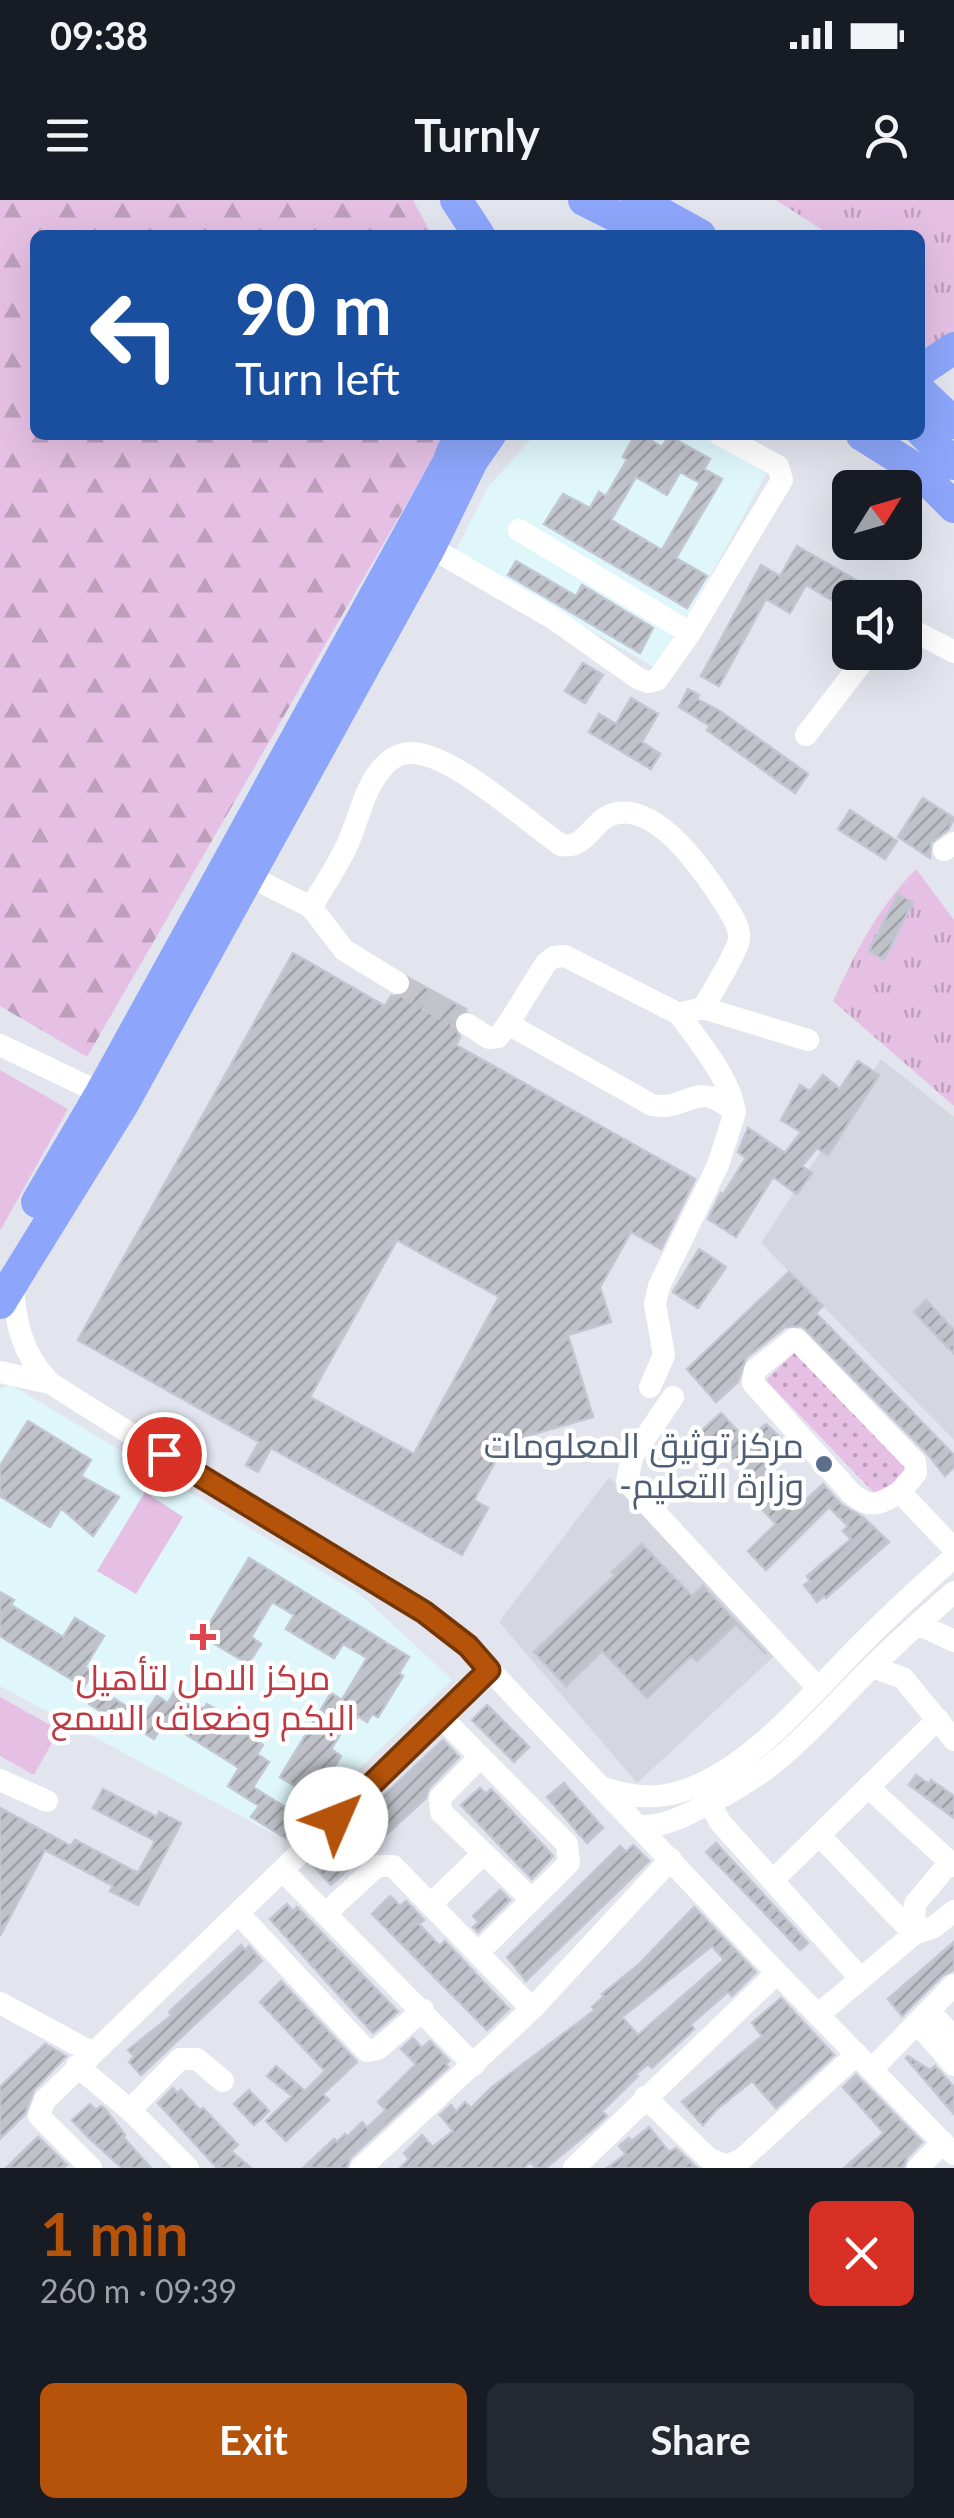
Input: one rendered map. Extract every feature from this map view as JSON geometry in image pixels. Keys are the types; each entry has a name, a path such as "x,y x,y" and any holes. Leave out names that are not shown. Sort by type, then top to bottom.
{"highway":[{"path":"456,200 477,230"},
{"path":"466,200 478,230"},
{"path":"584,200 643,230"},
{"path":"637,200 691,230"},
{"path":"925,368 954,348"},
{"path":"925,396 954,423"},
{"path":"925,435 954,464"},
{"path":"112,1099 456,440"},
{"path":"4,1283 249,876 487,440"},
{"path":"870,440 916,469 954,507"}],"street":[{"path":"430,547 554,620 648,682 664,673 782,480 778,466 729,440"},
{"path":"519,530 690,633"},
{"path":"922,635 954,652"},
{"path":"806,735 856,670"},
{"path":"311,908 347,845 384,765 409,752 420,754 460,772 561,845 579,844 606,817 616,813 642,818 677,840 697,862 726,907 739,940 703,1008"},
{"path":"249,876 311,908 344,950 398,983"},
{"path":"468,1024 490,1038 498,1037 546,963 554,957 566,956 680,1014 732,1094 734,1112 718,1166 659,1286 655,1304 664,1354 650,1386"},
{"path":"680,1014 703,1008 808,1040"},
{"path":"508,1024 652,1105 661,1107 703,1095 718,1098 734,1112"},
{"path":"0,1044 112,1099"},
{"path":"4,1283 21,1340 30,1359 50,1383 216,1487 384,1585 445,1627 949,2148 918,2168"},
{"path":"794,1339 798,1340 915,1462 916,1472 900,1492 877,1506 858,1500 753,1383 755,1370 794,1339"},
{"path":"0,1372 50,1383"},
{"path":"673,1396 632,1458 627,1482 818,1688"},
{"path":"900,1492 954,1549"},
{"path":"639,1826 667,1824 710,1791 954,1557"},
{"path":"604,1788 648,1798 710,1791 761,1775 791,1751 872,1667 954,1592"},
{"path":"918,1624 954,1641"},
{"path":"872,1667 903,1678 954,1740"},
{"path":"91,2168 39,2116 45,2100 489,1670"},
{"path":"440,1717 570,1850 569,1864 479,1952"},
{"path":"773,1880 938,1720"},
{"path":"480,1757 440,1798 441,1812 532,1900"},
{"path":"0,1780 48,1801"},
{"path":"868,1788 952,1864 915,1904 914,1934"},
{"path":"710,1791 720,1822 860,1978"},
{"path":"819,1836 914,1934"},
{"path":"431,1904 483,1854"},
{"path":"362,2168 532,2009 671,1859"},
{"path":"326,1913 382,1864 392,1866 532,2009"},
{"path":"283,1870 474,2065"},
{"path":"819,2014 914,1934 934,1927 954,1911"},
{"path":"238,1912 368,2051 378,2049 422,2010"},
{"path":"574,2168 776,1973"},
{"path":"645,2097 708,2158 726,2166 742,2159 922,2017 954,1985"},
{"path":"0,2003 84,2059 188,2168"},
{"path":"922,2017 954,2036"},
{"path":"922,2017 954,2065"},
{"path":"130,2110 180,2059 197,2059 223,2081"}],"shaded area":[{"path":"530,440 715,440 768,471 701,593 654,667 455,552 488,487"},
{"path":"881,1059 954,1117 954,1440 761,1243"},
{"name":"مركز الامل لتأهيل البكم وضعاف السمع","path":"11,1385 361,1595 452,1680 285,1840 0,1686 0,1388"},
{"path":"609,1477 781,1650 637,1783 499,1622"}],"green space":[{"path":"0,200 413,200 429,230 30,230 30,440 440,440 437,451 87,1057 0,1006"},
{"path":"776,200 954,200 954,337 925,352 925,230 822,230"},
{"path":"916,869 954,920 954,1106 833,1001 878,915"},
{"path":"0,1070 68,1109 0,1231"},
{"path":"796,1351 908,1468 878,1497 766,1380"},
{"path":"145,1492 183,1517 136,1594 97,1571"},
{"path":"0,1697 59,1730 34,1775 0,1756"}],"building":[{"path":"632,440 650,440 662,447 666,440 676,440 710,459 704,469 722,479 676,558 707,576 687,608 544,524 563,494 590,508 599,492 606,496 627,460 623,457","holes":["680,472 700,483 662,550 611,520 636,477 667,495"]},
{"path":"797,546 856,580 832,580 832,600 806,585 790,613 766,599 719,686 701,676 761,565 780,576"},
{"path":"516,561 576,596 582,585 653,628 640,653 508,575"},
{"path":"583,663 603,675 585,703 565,691"},
{"path":"688,689 808,774 795,793 707,730 710,726 679,707"},
{"path":"631,698 658,714 642,742 660,754 651,769 589,732 599,714 616,724"},
{"path":"923,798 954,818 949,829 931,843 930,858 898,837"},
{"path":"850,810 897,841 885,859 838,829"},
{"path":"898,894 913,902 884,960 869,951"},
{"path":"293,953 385,1006 391,996 406,996 412,980 466,1009 455,1015 452,1022 460,1037 456,1045 695,1179 661,1249 631,1232 600,1287 611,1322 568,1335 593,1417 506,1442 474,1500 488,1508 462,1555 271,1448 258,1472 246,1465 259,1442 78,1340","holes":["397,1240 499,1297 414,1454 310,1397"]},
{"path":"858,1061 879,1075 828,1155 817,1148 802,1166 812,1173 797,1194 773,1177 736,1237 708,1219 746,1158 738,1152 748,1128 785,1153 801,1132 781,1120 800,1085 810,1091 823,1075 840,1089"},
{"path":"699,1249 726,1267 698,1308 673,1292"},
{"path":"789,1272 823,1306 816,1313 954,1455 954,1467 945,1476 802,1326 785,1327 746,1358 738,1382 716,1402 687,1369"},
{"path":"926,1300 954,1330 954,1354 914,1312"},
{"path":"721,1413 747,1441 766,1424 791,1448 762,1476 795,1510 823,1484 842,1505 863,1517 889,1542 826,1598 817,1602 804,1585 810,1581 807,1576 851,1539 843,1531 848,1526 829,1507 766,1570 748,1551 776,1524 736,1482 745,1472 724,1449 720,1453 700,1432"},
{"path":"28,1421 91,1460 81,1476 119,1497 93,1536 61,1508 50,1527 0,1496 0,1466"},
{"path":"642,1544 692,1596 703,1586 766,1654 736,1624 697,1661 691,1656 647,1698 602,1651 566,1686 534,1652"},
{"path":"249,1558 409,1657 399,1673 403,1676 378,1717 372,1714 367,1722 358,1716 351,1728 346,1725 331,1749 341,1756 318,1793 308,1786 304,1792 280,1777 331,1693 342,1700 367,1658 343,1644 334,1658 286,1629 294,1615 272,1602 251,1637 261,1644 248,1664 202,1636"},
{"path":"0,1592 14,1600 11,1605 63,1637 75,1618 104,1636 85,1667 93,1672 84,1687 0,1636"},
{"path":"99,1689 143,1717 157,1696 168,1703 175,1691 204,1709 207,1704 242,1726 239,1730 263,1745 257,1754 269,1762 253,1787 299,1816 285,1838 251,1817 259,1806 228,1786 239,1768 165,1721 154,1739 122,1719 119,1723 89,1704"},
{"path":"487,1705 529,1747 514,1762 472,1720"},
{"path":"443,1740 459,1757 429,1788 425,1799 331,1885 311,1863"},
{"path":"916,1775 954,1796 954,1818 909,1785"},
{"path":"564,1783 603,1828 587,1843 547,1797"},
{"path":"480,1788 486,1794 491,1789 553,1856 532,1879 461,1805"},
{"path":"103,1789 157,1817 159,1812 181,1823 138,1905 110,1891 113,1886 45,1850 0,1936 0,1808 71,1846 75,1840 138,1873 155,1841 93,1808"},
{"path":"716,1843 808,1943 800,1950 706,1852"},
{"path":"633,1845 649,1861 526,1981 507,1957 620,1846 626,1852"},
{"path":"500,1890 510,1900 478,1932 473,1927 479,1922 473,1916"},
{"path":"390,1896 400,1906 406,1901 424,1920 419,1924 440,1946 445,1941 509,2009 487,2030 372,1914"},
{"path":"287,1904 293,1911 297,1907 398,2012 373,2033 270,1919"},
{"path":"694,1907 756,1972 732,1996 728,1992 691,2024 694,2029 652,2068 648,2064 636,2074 602,2111 607,2116 546,2168 536,2168 530,2162 524,2168 400,2168 409,2159 404,2153 422,2135 433,2147 453,2131 440,2115 451,2105 456,2112 465,2102 471,2108 491,2088 595,2010 592,2007 602,1994 638,1965","holes":["712,1946 724,1960 638,2035 622,2017"]},
{"path":"954,1942 954,1970 943,1975 902,2016 888,1999"},
{"path":"241,1945 245,1950 249,1946 262,1961 141,2075 129,2062 134,2056 128,2050 172,2015 169,2012"},
{"path":"281,1981 357,2062 323,2094 329,2100 286,2141 266,2121 292,2096 267,2076 276,2066 305,2091 325,2071 260,2002"},
{"path":"781,1998 834,2055 776,2108 752,2081 703,2125 682,2102 762,2036 752,2023"},
{"path":"413,2038 422,2048 430,2041 449,2061 448,2067 351,2157 346,2168 303,2168 334,2139 337,2142 345,2134 347,2137 362,2122 367,2128 386,2110 378,2102 416,2064 401,2049"},
{"path":"45,2044 66,2056 34,2090 25,2114 0,2139 0,2087"},
{"path":"906,2058 930,2070 935,2066 954,2087 954,2114"},
{"path":"856,2075 922,2142 903,2168 844,2168 884,2133 843,2087"},
{"path":"173,2088 177,2093 181,2090 200,2110 203,2108 238,2145 231,2151 251,2168 217,2168 158,2103"},
{"path":"249,2090 269,2111 254,2125 234,2104"},
{"path":"90,2104 96,2110 101,2106 105,2109 123,2137 151,2168 122,2168 88,2137 72,2120"},
{"path":"649,2127 669,2152 676,2148 697,2168 607,2168 626,2154 619,2146"},
{"path":"38,2137 67,2165 6,2168"}],"tunnel":[{"path":"398,983 467,1024"}],"place":[{"name":"مركز توثيق المعلومات -وزارة التعليم","path":"824,1464"},
{"name":"مركز الامل لتأهيل البكم وضعاف السمع","path":"203,1637"}],"route":[{"path":"164,1454 384,1585 445,1627 489,1670 336,1819"}]}
